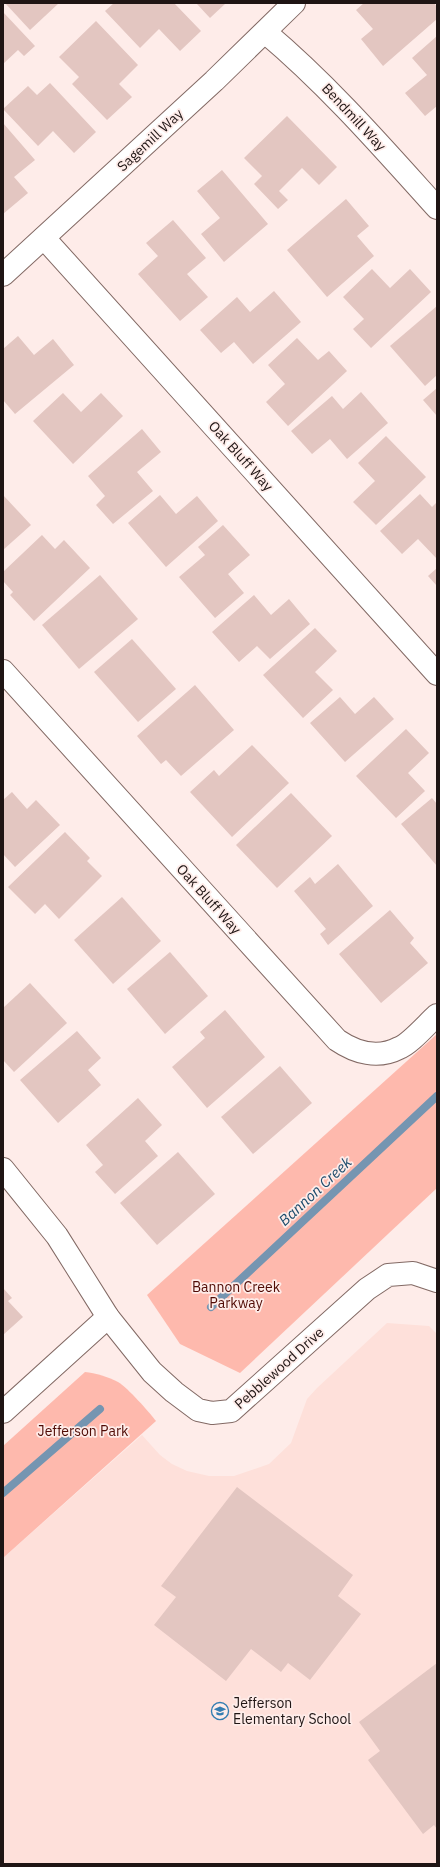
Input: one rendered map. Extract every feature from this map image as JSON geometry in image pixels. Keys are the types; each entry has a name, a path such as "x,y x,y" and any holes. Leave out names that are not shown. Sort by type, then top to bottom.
{"street":[{"name":"Sagemill Way","path":"3,275 266,32 294,3"},
{"name":"Bendmill Way","path":"266,32 298,60 341,102 437,208"},
{"name":"Oak Bluff Way","path":"44,238 437,674"},
{"name":"Oak Bluff Way","path":"3,671 337,1040 348,1048 367,1054 383,1054 400,1048 437,1015"},
{"name":"Pebblewood Drive","path":"3,1169 57,1236 108,1317 152,1372 174,1392 198,1410 212,1413 231,1411 367,1289 388,1275 413,1273 437,1281"},
{"path":"3,1412 108,1317"}],"shaded area":[{"name":"Jefferson Elementary School","path":"387,1323 429,1326 437,1334 437,1864 3,1864 3,1558 142,1435 160,1455 172,1464 187,1471 209,1476 234,1476 269,1464 291,1443 307,1399"}],"green space":[{"name":"Bannon Creek Parkway","path":"437,1034 437,1188 240,1373 180,1344 147,1295"},
{"name":"Jefferson Park","path":"85,1372 110,1378 118,1382 144,1406 156,1421 3,1558 3,1446"}],"building":[{"path":"5,3 59,3 30,30"},
{"path":"114,3 174,3 201,31 180,51 159,29 140,48 105,11"},
{"path":"196,3 226,3 210,18"},
{"path":"364,3 434,3 437,7 437,19 383,66 361,39 373,29 356,10"},
{"path":"3,12 35,46 24,56 18,50 3,64"},
{"path":"96,21 138,65 119,84 132,97 107,120 72,84 79,77 59,57"},
{"path":"437,36 437,106 425,116 405,93 427,75 412,58"},
{"path":"50,83 96,132 74,153 53,131 38,146 3,109 28,86 37,95"},
{"path":"287,116 337,167 319,185 302,168 279,191 288,200 278,209 254,184 262,176 244,158"},
{"path":"3,123 35,160 14,177 28,193 3,214"},
{"path":"222,170 268,224 224,262 201,234 220,218 197,191"},
{"path":"346,199 369,226 357,236 374,256 327,297 287,250"},
{"path":"173,220 206,258 187,274 208,297 180,321 138,274 158,256 146,243"},
{"path":"372,269 390,288 410,269 431,292 371,348 353,329 364,319 343,297"},
{"path":"274,291 301,322 253,364 234,342 221,353 200,330 237,297 250,312"},
{"path":"437,306 437,375 425,386 390,346"},
{"path":"18,336 34,355 53,339 74,365 15,414 3,400 3,349"},
{"path":"297,338 318,360 329,351 347,371 288,426 266,402 285,384 268,365"},
{"path":"437,388 437,416 423,400"},
{"path":"361,392 388,423 347,459 330,439 312,454 291,431 332,396 343,409"},
{"path":"63,393 81,412 101,393 123,416 73,464 33,421"},
{"path":"142,429 161,452 137,472 153,491 113,524 96,505 105,496 88,476"},
{"path":"386,436 426,477 376,525 353,502 375,481 358,463"},
{"path":"420,494 432,507 437,502 437,559 418,539 402,554 380,531"},
{"path":"3,495 31,525 3,550"},
{"path":"160,495 176,514 197,496 218,521 166,567 128,523"},
{"path":"223,525 250,555 228,574 244,593 215,618 179,577 205,555 198,547"},
{"path":"42,535 55,549 64,540 90,568 34,621 10,595 13,592 3,581 3,572"},
{"path":"437,568 437,586 428,576"},
{"path":"100,575 138,619 79,669 42,625"},
{"path":"254,595 271,615 289,599 310,624 270,659 257,646 239,662 212,632"},
{"path":"315,628 337,651 315,672 333,690 303,718 263,675"},
{"path":"132,639 176,689 138,722 94,672"},
{"path":"195,685 234,730 181,776 166,760 161,764 137,736"},
{"path":"340,697 355,714 374,697 394,719 345,762 310,723"},
{"path":"406,729 429,753 408,773 425,791 396,818 356,776"},
{"path":"252,745 289,783 232,837 190,792 214,770 219,776"},
{"path":"12,792 27,809 36,800 60,825 15,867 3,854 3,800"},
{"path":"291,793 332,836 277,888 236,845"},
{"path":"432,798 437,804 437,866 401,824"},
{"path":"65,832 90,858 87,861 102,876 59,919 45,904 35,914 8,887"},
{"path":"338,864 373,906 328,945 320,934 326,929 294,891 310,877 315,884"},
{"path":"122,897 161,941 113,984 74,940"},
{"path":"390,910 414,938 410,943 428,963 381,1003 339,954"},
{"path":"170,952 208,996 165,1034 127,989"},
{"path":"30,983 67,1023 14,1072 3,1060 3,1008"},
{"path":"225,1010 265,1057 207,1108 172,1067 205,1038 200,1032"},
{"path":"77,1031 101,1058 88,1070 101,1085 58,1123 20,1080"},
{"path":"280,1066 312,1103 253,1154 221,1117"},
{"path":"138,1098 162,1125 145,1141 158,1156 115,1194 95,1172 103,1165 86,1145"},
{"path":"178,1152 215,1194 157,1245 120,1203"},
{"path":"3,1288 12,1298 8,1301 23,1317 3,1335"},
{"path":"237,1487 353,1575 338,1596 361,1614 310,1680 288,1663 281,1672 251,1649 226,1681 154,1625 176,1597 161,1586"},
{"path":"437,1663 437,1829 434,1825 423,1834 368,1760 380,1751 359,1722"}],"waterway":[{"name":"Bannon Creek","path":"211,1307 437,1096"},
{"name":"Bannon Creek","path":"3,1493 100,1409"}],"place":[{"name":"Jefferson Elementary School","path":"220,1711"}]}
